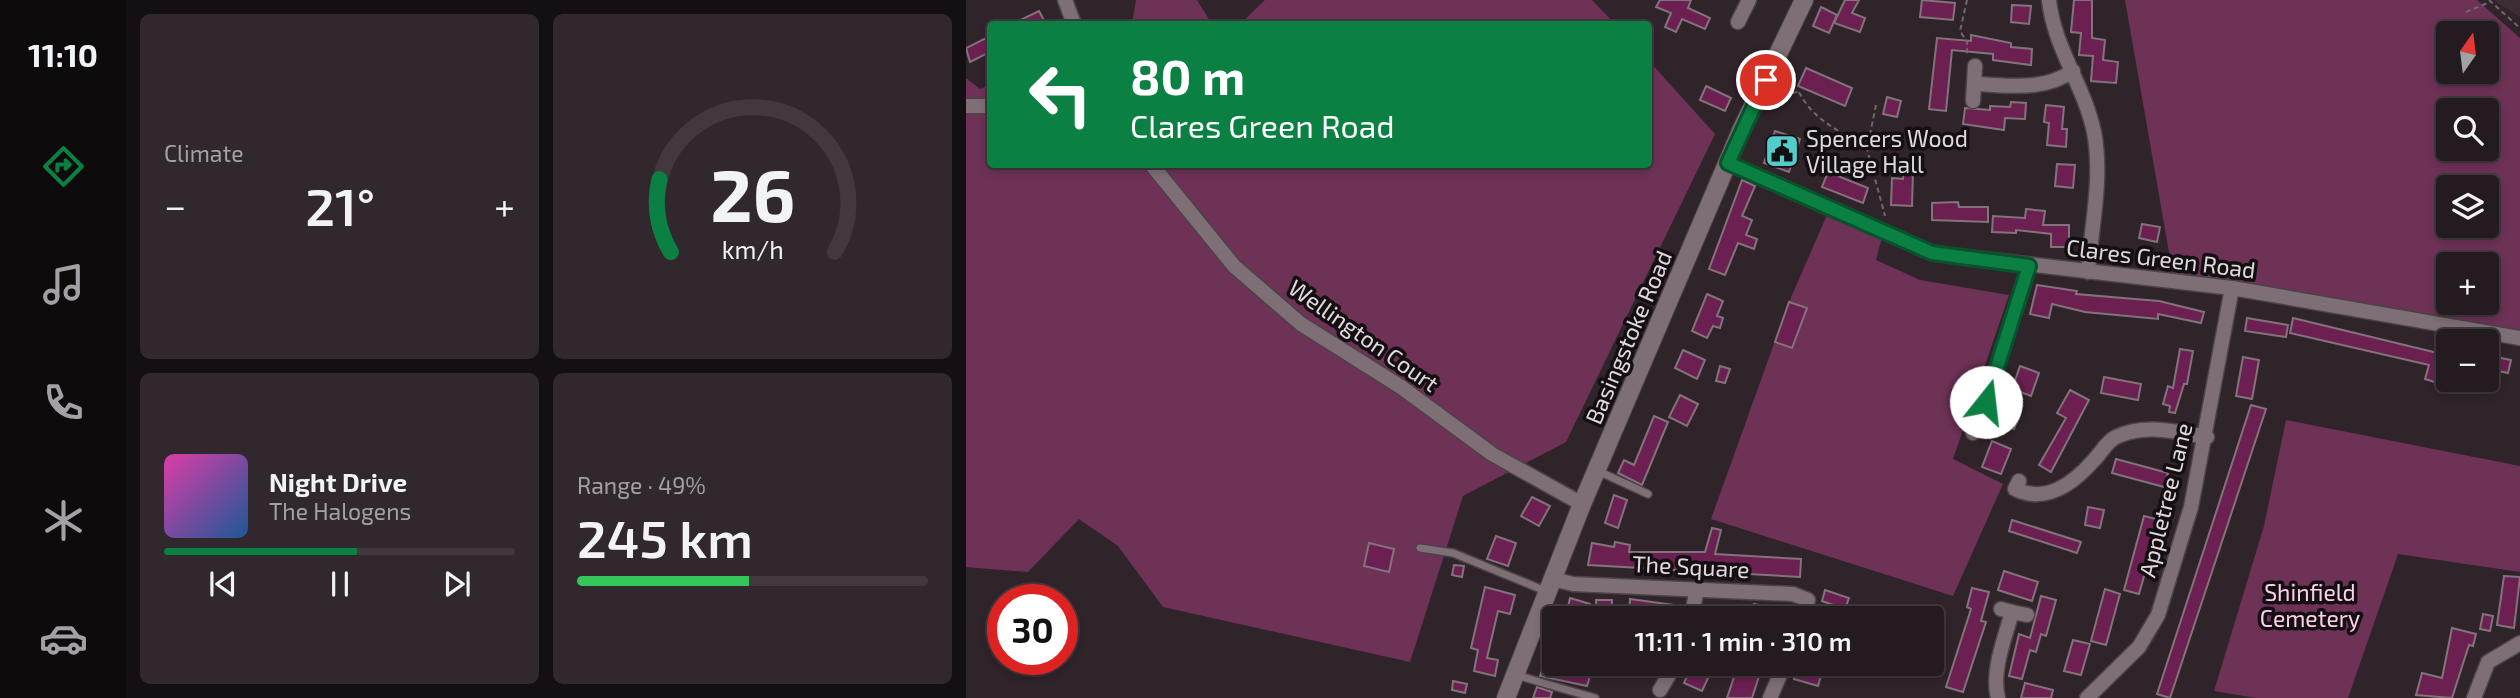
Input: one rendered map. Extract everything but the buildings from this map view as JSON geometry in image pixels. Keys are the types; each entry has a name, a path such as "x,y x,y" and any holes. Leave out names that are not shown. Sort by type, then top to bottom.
{"street":[{"path":"1065,0 1073,21"},
{"path":"1738,22 1749,0"},
{"name":"Basingstoke Road","path":"1506,698 1582,504 1728,163 1804,0"},
{"path":"2049,0 2061,51 2073,71 2086,103 2098,162 2088,272"},
{"path":"1973,101 1975,66"},
{"path":"1974,84 2038,87 2055,82 2073,71"},
{"path":"966,106 987,106"},
{"name":"Clares Green Road","path":"1728,163 1932,253 2029,266 2156,277 2520,338"},
{"name":"Wellington Court","path":"1154,168 1234,266 1301,324 1402,387 1492,454 1582,504"},
{"path":"1973,433 1986,402 2029,266"},
{"name":"Appletree Lane","path":"2096,695 2139,647 2158,615 2191,508 2207,438 2232,288"},
{"path":"2014,488 2027,494 2048,495 2092,463 2113,438 2140,429 2207,438"},
{"name":"The Square","path":"1551,585 1801,595 1808,600 1806,606"},
{"path":"1693,606 1697,589"},
{"path":"1998,698 1996,689 1999,661 2013,612"},
{"path":"2474,698 2487,662 2520,643"},
{"path":"1660,691 1669,676"},
{"path":"1770,698 1779,676"}],"lane":[{"path":"1597,471 1648,494"},
{"path":"1420,548 1453,553 1551,585"},
{"path":"1515,674 1595,698"}],"path":[{"path":"1967,0 1961,15 1961,35 1967,42 1967,60 1975,66"},
{"path":"2466,12 2490,1 2520,28"},
{"path":"1762,89 1787,95 1800,92 1806,106 1825,123 1867,149"},
{"path":"1876,105 1867,149 1888,234"}],"shaded area":[{"path":"2520,0 2520,17 2495,1"}],"green space":[{"path":"1136,0 1197,0 1210,21 1132,21"},
{"path":"1265,0 1592,0 1612,21 1243,21"},
{"path":"2125,0 2477,0 2520,38 2520,330 2173,275"},
{"path":"1652,64 1715,134 1566,442 1463,496 1410,662 1163,607 1118,546 1079,519 1028,572 966,567 966,78 980,89 987,86 987,168 1652,168"},
{"path":"1827,215 1882,237 1876,260 1920,280 2009,295 1953,459 2003,484 1953,596 1711,519 1789,302"},
{"name":"Shinfield Cemetery","path":"2286,420 2520,466 2520,572 2398,554 2348,698 2256,698 2214,691 2264,526"}],"place":[{"name":"Spencers Wood Village Hall","path":"1782,151"}],"route":[{"path":"1766,80 1728,163 1913,247 1932,253 2029,266 1986,402"}]}
